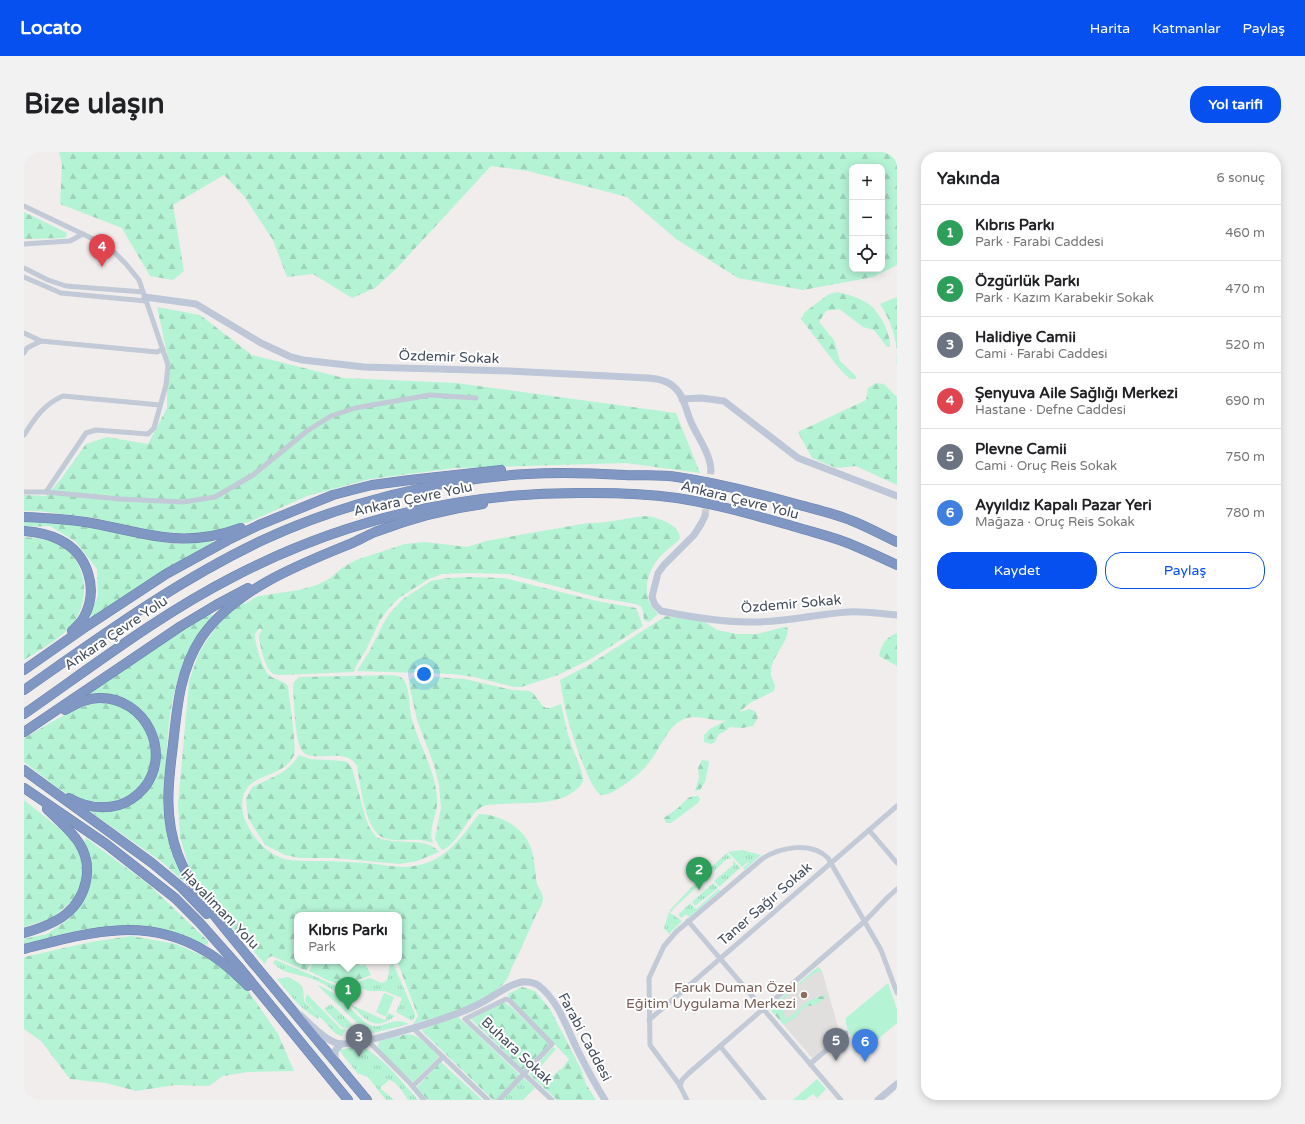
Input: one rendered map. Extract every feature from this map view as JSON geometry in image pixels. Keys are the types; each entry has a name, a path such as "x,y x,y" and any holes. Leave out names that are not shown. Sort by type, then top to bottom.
{"highway":[{"path":"24,517 92,523 164,537 202,538 235,530 295,507 333,495 372,486 424,478 472,472 539,467 628,470 675,477"},
{"name":"Ankara Çevre Yolu","path":"24,690 134,614 205,570 280,533 353,507 403,493 432,487 504,476 550,473 675,477 760,494 851,520 897,542"},
{"name":"Ankara Çevre Yolu","path":"24,714 117,648 178,608 248,569 327,535 389,516 442,504 521,494 571,492 627,493 692,500 756,516 843,541 897,565"},
{"path":"24,733 199,614 251,587 374,532 442,512 477,505 499,502 627,493"},
{"path":"25,669 134,594 188,562 242,533 333,495"},
{"path":"24,531 53,536 73,549 80,555 87,569 91,583 87,611 79,624 61,641 25,669"},
{"path":"253,963 199,894 184,867 175,846 170,826 168,808 175,720 179,690 184,672 196,647 207,630 228,609 246,595 304,563"},
{"path":"24,733 70,707 87,700 100,698 118,701 133,709 145,720 153,735 156,756 155,767 151,778 137,795 121,804 106,807 86,805 72,800 41,782"},
{"name":"Havalimanı Yolu","path":"27,772 166,874 197,903 253,963 367,1100"},
{"path":"24,933 49,924 62,917 72,908 83,891 87,872 85,856 76,838 26,790"},
{"name":"Havalimanı Yolu","path":"26,790 106,844 175,898 229,956 348,1100"},
{"path":"24,949 81,935 111,931 139,930 172,936 206,951 222,962 251,989 297,1038"}],"street":[{"path":"24,206 108,246 126,264 139,280 168,365 166,385 154,428 148,434 96,430 86,433 46,492"},
{"path":"24,244 70,241 83,234"},
{"path":"24,268 48,280 66,286 145,297"},
{"path":"24,276 61,293 145,297"},
{"name":"Özdemir Sokak","path":"145,297 196,304 261,343 286,355 303,360 364,367 509,371 662,380 674,386 680,394 691,422 707,454 710,470"},
{"path":"24,333 40,341 157,352 163,349"},
{"path":"24,353 27,348 40,341"},
{"path":"24,492 46,492 120,499 183,502 215,497 253,475 307,431 331,416 355,408 430,395 476,398"},
{"path":"24,435 42,409 53,400 63,396 160,405"},
{"path":"682,399 701,398 724,401 798,458 897,496"},
{"name":"Özdemir Sokak","path":"705,516 702,524 694,535 658,573 652,597 654,605 661,611 715,619 754,622 848,612 870,612 897,615"},
{"name":"Taner Sağır Sokak","path":"649,1020 869,830 896,809"},
{"path":"869,830 897,863"},
{"path":"687,1100 680,1086 650,1047 648,982 652,970 664,946 676,932 762,858 774,852 796,848 812,849 825,855 881,950 894,977 897,993"},
{"path":"680,1086 682,1080 688,1073 865,921 897,889"},
{"path":"688,921 841,1100"},
{"name":"Farabi Caddesi","path":"341,1044 367,1040 413,1028 474,1007 516,984 533,982 543,990 552,1001 605,1100"},
{"path":"282,998 325,1037 335,1043 341,1044"},
{"name":"Buhara Sokak","path":"524,1074 552,1044 508,1000 503,1000 465,1019 524,1074 552,1100"},
{"path":"413,1028 488,1100"},
{"path":"810,1064 846,1033"},
{"path":"367,1040 413,1086 424,1100"},
{"path":"335,1062 335,1051 341,1044"},
{"path":"720,1046 764,1100"},
{"path":"413,1086 443,1057"},
{"path":"499,1100 524,1074"},
{"path":"878,1100 897,1084"}],"shaded area":[{"path":"818,967 822,971 840,1034 813,1059 769,1008"}],"green space":[{"path":"59,152 897,152 897,265 885,271 885,164 849,164 849,272 883,272 873,277 803,290 738,278 676,239 627,197 528,171 491,166 395,270 375,288 352,298 313,274 287,277 273,240 244,196 224,175 173,205 184,271 173,280 150,276 122,228 60,204 62,164"},
{"path":"24,212 67,233 65,238 24,239"},
{"path":"838,292 859,299 870,305 881,319 889,336 890,347 887,347 874,330 863,327 839,309 826,311 819,322 834,340 840,361 856,376 856,379 850,379 838,367 801,319 805,312 829,294"},
{"path":"897,297 897,350 891,326 880,304"},
{"path":"157,307 200,315 252,355 344,378 456,383 676,413 700,473 626,463 456,468 370,479 307,496 249,522 201,534 155,532 95,518 38,511 24,511 24,495 46,496 61,479 86,444 107,437 148,444 167,408 167,353"},
{"path":"876,383 884,384 897,397 897,485 856,466 836,468 812,458 798,432 866,400 868,388"},
{"path":"647,516 668,522 679,533 680,538 654,564 648,579 647,594 649,601 658,614 649,622 644,620 642,607 636,604 600,598 509,574 468,573 442,574 429,579 399,598 380,620 354,672 274,674 268,668 264,660 259,639 259,635 262,630 260,628 255,635 255,640 264,668 269,675 284,682 288,686 295,751 290,762 284,767 256,780 244,793 242,802 243,815 249,829 264,847 276,855 290,860 355,862 405,867 430,862 440,856 457,842 479,814 487,815 512,824 529,843 534,859 537,884 543,898 542,905 505,982 485,998 473,1004 462,1009 413,1024 418,1016 398,964 402,964 402,912 294,912 294,964 310,964 307,971 272,956 268,958 265,964 232,928 191,874 180,837 178,805 189,681 199,653 224,617 242,601 245,604 259,596 299,590 317,585 329,579 342,568 356,560 405,544 425,542 467,547 486,541 588,523"},
{"path":"46,520 176,544 212,540 213,545 92,619 89,614 98,597 97,569 76,542 50,526 24,527 24,521"},
{"path":"24,537 51,541 60,545 69,552 76,560 80,569 84,590 80,611 70,627 51,643 24,660"},
{"path":"448,578 504,578 597,601 636,608 643,626 589,660 558,675 521,687 514,687 474,677 453,674 357,671 389,614 403,599 431,581"},
{"path":"209,612 213,616 199,633 188,652 180,672 170,715 165,819 184,882 162,862 85,808 127,804 158,766 160,747 158,735 151,722 142,711 133,705 85,698 83,694"},
{"path":"666,616 705,622 717,630 737,634 757,634 784,627 788,628 785,639 772,665 771,673 775,686 774,691 750,703 739,712 750,709 756,712 758,718 753,726 742,728 730,727 719,734 715,742 711,744 704,742 704,735 710,729 727,720 721,721 693,717 682,720 667,734 644,769 613,792 602,795 597,792 592,784 581,759 567,716 560,680 587,666"},
{"path":"897,633 897,666 879,656 881,648 885,642"},
{"path":"393,675 402,678 407,686 411,716 430,766 436,787 437,804 431,832 433,843 421,840 389,839 378,834 372,827 364,806 357,766 351,760 344,757 311,756 305,754 301,749 297,737 293,687 294,682 299,677"},
{"path":"413,677 465,679 512,690 529,691 533,693 546,708 561,704 572,747 582,774 582,783 570,794 551,801 487,805 479,808 455,840 443,850 440,848 435,839 441,808 439,785 434,765 417,720 409,684"},
{"path":"94,703 117,705 127,710 140,720 150,736 152,765 137,793 108,806 74,798 59,789 24,762 24,738 71,711"},
{"path":"299,755 310,759 347,762 352,768 369,827 376,837 383,840 427,844 434,847 439,852 417,861 400,864 333,858 300,858 285,855 265,845 248,818 246,799 252,787 285,771"},
{"path":"702,760 708,761 709,763 705,782 700,790 695,791 699,777 698,768"},
{"path":"698,796 700,799 698,803 671,823 666,823 664,818 678,808 688,798"},
{"path":"24,800 69,836 81,855 83,879 74,899 52,918 24,927"},
{"path":"86,838 148,884 208,941 208,945 195,942 158,928 141,926 91,929 24,944 24,939 47,934 69,919 86,898 92,876 90,857 83,844"},
{"path":"742,850 761,855 744,870 743,868 749,863 748,862 742,867 728,852"},
{"path":"727,853 732,859 727,859 673,909 672,912 669,911 707,871"},
{"path":"733,860 740,868 719,887 714,881 733,865"},
{"path":"713,883 718,888 695,906 692,902"},
{"path":"719,889 720,891 689,917 686,914 682,918 678,915 690,903 696,909"},
{"path":"669,912 682,921 669,934 664,928"},
{"path":"131,936 176,944 219,963 249,992 278,1034 294,1071 248,1072 223,1076 209,1086 175,1085 136,1091 106,1083 70,1079 41,1041 24,1029 24,957 91,942"},
{"path":"276,960 337,986 345,986 370,978 381,983 385,982 388,977 390,964 393,964 415,1017 412,1021 396,1012 402,998 384,991 369,991 355,986 348,1001 320,982 284,971 273,962"},
{"path":"312,964 360,964 361,966 365,964 371,975 349,983 339,984 309,971"},
{"path":"818,967 822,973 816,972 797,986 779,1003 779,1006 784,1011 785,1018 787,1019 808,1001 827,994 826,997 815,1004 806,1006 796,1017 784,1025 769,1008"},
{"path":"288,977 299,983 303,988 304,1001 319,1016 319,1019 301,1007 277,979"},
{"path":"888,983 897,1009 897,1023 864,1051 849,1032 846,1018"},
{"path":"317,985 333,993 368,1024 377,1026 397,1021 409,1024 369,1034"},
{"path":"522,987 535,991 550,1009 581,1069 586,1084 596,1100 557,1100 530,1075 530,1072 553,1047 556,1049 536,1072 547,1082 560,1069 561,1070 569,1059 508,996 508,994"},
{"path":"384,993 394,997 386,1017 376,1012"},
{"path":"307,994 341,1029 346,1029 342,1036 336,1034 307,1003 305,1000"},
{"path":"504,1002 549,1044 523,1070 471,1019"},
{"path":"331,1004 353,1025 343,1028 324,1009"},
{"path":"351,1005 385,1020 389,1013 395,1016 388,1021 376,1024 366,1019"},
{"path":"458,1017 520,1075 496,1100 493,1100 422,1031 423,1029"},
{"path":"408,1034 421,1039 438,1056 438,1058 413,1082 379,1050 378,1046 379,1041"},
{"path":"358,1046 365,1048 381,1060 418,1100 408,1100 397,1085 389,1080 381,1087 381,1089 394,1100 386,1100 367,1076 358,1074 339,1050"},
{"path":"441,1062 482,1100 428,1100 416,1088"},
{"path":"523,1078 535,1088 523,1100 502,1100"},
{"path":"817,1079 826,1089 817,1098 813,1094 805,1100 793,1100"}],"tunnel":[{"path":"705,516 711,470"}],"place":[{"name":"Şenyuva Aile Sağlığı Merkezi","path":"102,267"},
{"name":"Özgürlük Parkı","path":"699,890"},
{"name":"Faruk Duman Özel Eğitim Uygulama Merkezi","path":"804,995"},
{"name":"Kıbrıs Parkı","path":"348,1010"},
{"name":"Halidiye Camii","path":"359,1057"},
{"name":"Plevne Camii","path":"836,1061"},
{"name":"Ayyıldız Kapalı Pazar Yeri","path":"865,1062"}]}
